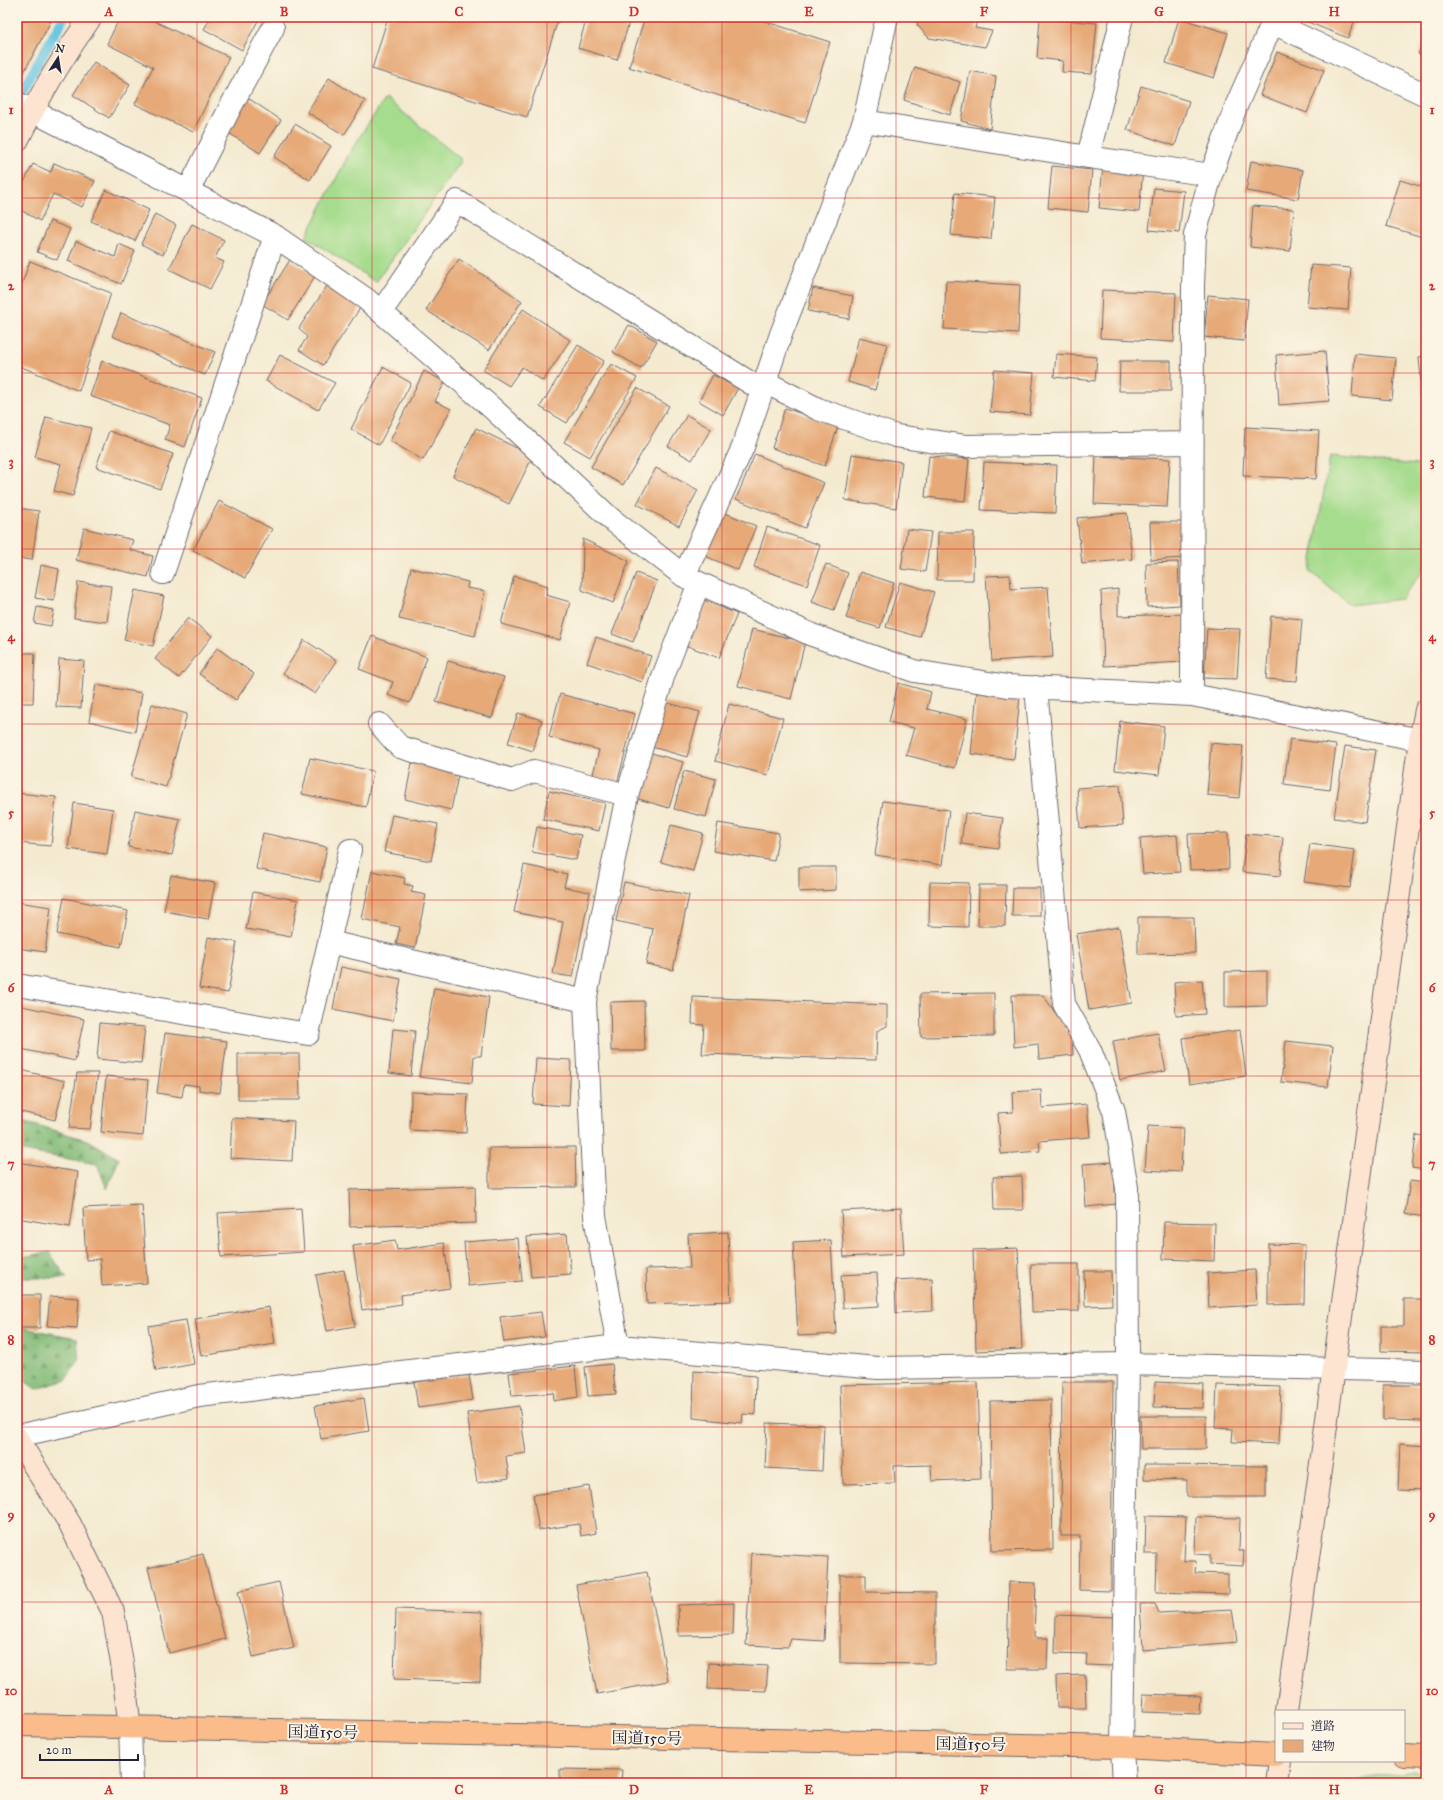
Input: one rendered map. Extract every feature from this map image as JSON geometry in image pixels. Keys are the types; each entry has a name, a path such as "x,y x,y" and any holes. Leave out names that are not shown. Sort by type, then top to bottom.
{"highway":[{"name":"国道150号","path":"17,1725 1122,1747 1275,1755"},
{"path":"1405,1756 1426,1757"}],"street":[{"path":"17,141 25,107 91,17"},
{"path":"618,1346 595,1216 585,1001 627,795 692,580 744,447 780,334 864,121 887,17"},
{"path":"1088,157 1122,17"},
{"path":"1192,695 1193,285 1195,235 1211,175 1237,104 1274,20 1426,95"},
{"path":"188,191 273,28"},
{"path":"25,107 275,236 366,299 492,408 611,519 692,580 812,635 914,671 1008,686 1192,695 1423,741"},
{"path":"864,121 1211,175"},
{"path":"381,312 457,201 763,386 818,409 896,436 965,446 1192,443"},
{"path":"163,572 275,236"},
{"path":"1036,687 1064,1004 1090,1050 1114,1111 1126,1188 1128,1364 1122,1747 1124,1783"},
{"path":"1287,1710 1333,1370 1423,741 1426,710"},
{"path":"379,724 400,747 512,780 534,771 627,795"},
{"path":"17,985 308,1034 350,850"},
{"path":"329,942 585,1001"},
{"path":"132,1783 130,1728 122,1663 113,1612 70,1524 17,1437 199,1396 618,1346 878,1368 1128,1364 1426,1371"},
{"path":"1277,1783 1280,1762"}],"green space":[{"path":"385,98 462,160 376,282 306,237 350,152"},
{"path":"1330,456 1426,466 1426,558 1423,571 1401,599 1350,605 1310,571"},
{"path":"17,1119 90,1141 119,1159 107,1189 97,1164 17,1150"},
{"path":"49,1252 67,1278 17,1278 17,1258"},
{"path":"17,1327 77,1338 79,1360 66,1380 36,1389 17,1376"},
{"path":"1412,1771 1426,1772 1426,1783 1337,1783"}],"building":[{"path":"21,17 53,17 24,72 17,68 17,25"},
{"path":"120,17 146,17 229,57 193,132 135,104 153,67 107,44"},
{"path":"211,17 260,17 242,50 204,29"},
{"path":"388,17 559,17 527,117 372,69"},
{"path":"587,17 631,17 617,60 578,48"},
{"path":"645,17 751,17 830,42 805,123 629,67"},
{"path":"919,17 978,17 975,28 992,31 985,47 929,38 917,25"},
{"path":"1301,17 1356,17 1348,38 1300,19"},
{"path":"1040,18 1097,23 1092,74 1062,72 1063,61 1037,58"},
{"path":"1179,18 1228,33 1214,78 1166,63"},
{"path":"1426,35 1426,57 1418,54"},
{"path":"1277,52 1324,70 1307,113 1260,95"},
{"path":"94,62 130,85 109,118 73,95"},
{"path":"915,67 960,82 950,115 904,100"},
{"path":"970,71 996,76 990,129 961,121"},
{"path":"329,78 365,101 344,135 307,112"},
{"path":"1141,86 1189,101 1175,146 1127,130"},
{"path":"245,96 281,120 260,153 224,130"},
{"path":"295,124 331,146 310,180 274,157"},
{"path":"1251,161 1303,170 1298,199 1246,191"},
{"path":"54,163 95,181 82,207 53,194 40,221 17,208 17,196 33,164 51,172"},
{"path":"1052,166 1092,170 1088,212 1048,208"},
{"path":"1103,166 1143,170 1139,212 1099,208"},
{"path":"1400,180 1426,188 1426,238 1386,226"},
{"path":"1154,188 1184,191 1179,233 1149,230"},
{"path":"106,190 149,210 135,241 91,221"},
{"path":"955,193 995,197 991,239 951,235"},
{"path":"1253,206 1294,209 1290,251 1250,247"},
{"path":"155,214 176,225 163,255 141,244"},
{"path":"50,221 70,229 57,260 37,252"},
{"path":"192,224 224,240 215,258 224,262 210,289 169,269"},
{"path":"76,241 115,257 119,244 135,251 121,284 68,261"},
{"path":"459,259 522,301 489,350 426,310"},
{"path":"290,260 315,276 288,320 262,304"},
{"path":"30,261 111,293 79,391 17,365 17,297"},
{"path":"1311,265 1351,268 1348,310 1307,307"},
{"path":"946,281 1020,285 1018,333 944,329"},
{"path":"327,286 360,308 323,365 299,350 307,337 299,328"},
{"path":"813,288 853,296 849,319 808,311"},
{"path":"1102,290 1176,293 1174,342 1100,338"},
{"path":"1208,295 1248,299 1244,341 1204,337"},
{"path":"523,309 570,340 543,381 522,367 509,386 483,370"},
{"path":"121,313 215,352 205,375 112,336"},
{"path":"629,325 657,341 641,368 613,352"},
{"path":"859,337 887,344 875,390 848,382"},
{"path":"578,345 604,361 567,423 540,407"},
{"path":"1325,351 1329,401 1279,405 1276,355"},
{"path":"1056,354 1097,357 1095,381 1054,377"},
{"path":"1355,354 1396,358 1392,400 1352,396"},
{"path":"280,355 335,383 318,410 266,381"},
{"path":"1426,356 1426,401 1423,401 1419,357"},
{"path":"102,361 202,398 185,447 165,440 170,425 90,396"},
{"path":"1120,361 1171,361 1171,391 1119,391"},
{"path":"611,364 637,378 590,457 564,442"},
{"path":"383,367 411,383 379,445 351,429"},
{"path":"994,370 1034,373 1030,415 990,412"},
{"path":"424,371 445,382 435,401 451,409 423,460 390,441"},
{"path":"713,375 738,388 723,415 699,401"},
{"path":"637,388 669,406 623,485 591,467"},
{"path":"785,408 838,426 825,466 772,448"},
{"path":"687,415 711,429 692,460 668,446"},
{"path":"46,417 91,428 73,496 54,491 61,464 35,457"},
{"path":"1245,427 1319,431 1316,479 1243,476"},
{"path":"476,428 533,456 509,504 453,476"},
{"path":"109,431 173,454 160,489 96,467"},
{"path":"755,454 824,483 805,528 736,499"},
{"path":"852,454 902,462 896,508 845,500"},
{"path":"929,456 969,459 965,501 925,497"},
{"path":"1096,456 1170,459 1167,507 1094,504"},
{"path":"984,462 1057,465 1055,513 981,510"},
{"path":"656,468 698,490 679,526 637,504"},
{"path":"219,501 272,529 245,578 193,550"},
{"path":"17,508 39,511 32,560 17,558"},
{"path":"723,512 756,526 738,570 705,556"},
{"path":"1127,513 1132,559 1082,564 1077,518"},
{"path":"1150,522 1183,522 1184,558 1151,560"},
{"path":"767,527 820,545 807,585 754,567"},
{"path":"84,528 133,540 130,550 153,556 148,577 76,560"},
{"path":"907,529 931,532 925,572 901,569"},
{"path":"938,532 974,532 973,580 937,580"},
{"path":"583,539 629,561 613,603 582,590"},
{"path":"1178,562 1180,605 1147,607 1146,563"},
{"path":"826,564 848,573 834,610 812,602"},
{"path":"41,565 59,569 54,601 35,598"},
{"path":"411,568 468,582 467,588 485,591 475,636 399,619"},
{"path":"860,572 894,583 880,628 846,618"},
{"path":"636,573 657,581 633,642 612,634"},
{"path":"1010,575 1011,589 1048,587 1053,657 992,661 986,576"},
{"path":"514,576 548,586 546,595 570,602 560,640 501,624"},
{"path":"78,582 111,586 107,622 74,618"},
{"path":"900,582 934,592 920,637 886,627"},
{"path":"1118,589 1118,616 1184,614 1185,662 1104,666 1101,591"},
{"path":"135,590 164,596 153,646 124,640"},
{"path":"704,600 737,614 719,658 685,645"},
{"path":"37,607 54,610 51,626 34,623"},
{"path":"1271,616 1302,619 1297,681 1266,679"},
{"path":"188,618 212,636 179,678 155,659"},
{"path":"1207,628 1240,629 1237,679 1204,678"},
{"path":"752,629 805,642 791,699 738,686"},
{"path":"372,636 427,657 410,703 388,695 393,682 359,669"},
{"path":"596,637 651,656 642,682 587,663"},
{"path":"304,640 337,661 315,694 283,673"},
{"path":"217,648 254,674 236,700 199,674"},
{"path":"17,653 35,653 33,703 17,703"},
{"path":"59,659 84,661 81,708 56,707"},
{"path":"448,661 504,677 492,718 436,702"},
{"path":"898,683 931,692 927,709 967,719 955,768 906,755 914,728 889,722"},
{"path":"96,685 142,693 135,732 89,721"},
{"path":"977,691 1020,696 1014,759 971,754"},
{"path":"560,694 635,714 617,784 592,778 599,750 549,737"},
{"path":"665,702 700,712 687,757 652,747"},
{"path":"152,704 187,714 166,787 131,777"},
{"path":"729,704 783,718 768,775 715,761"},
{"path":"518,713 542,720 533,751 508,743"},
{"path":"1120,721 1164,726 1159,775 1115,770"},
{"path":"1290,739 1336,745 1330,790 1284,784"},
{"path":"1211,743 1243,746 1239,798 1207,795"},
{"path":"1345,746 1376,750 1365,822 1334,818"},
{"path":"648,752 683,762 669,808 635,798"},
{"path":"310,758 373,771 366,807 302,794"},
{"path":"412,763 459,771 451,810 405,799"},
{"path":"684,771 716,779 706,817 674,809"},
{"path":"1120,785 1123,825 1080,828 1077,788"},
{"path":"549,791 605,803 599,831 543,819"},
{"path":"17,793 56,797 51,846 17,843"},
{"path":"883,801 949,810 942,865 875,855"},
{"path":"74,803 113,809 107,854 68,849"},
{"path":"135,810 180,819 172,855 128,847"},
{"path":"965,813 1003,818 998,849 961,844"},
{"path":"392,815 438,824 431,861 384,852"},
{"path":"718,823 779,833 774,861 713,851"},
{"path":"671,825 703,833 693,871 661,862"},
{"path":"537,827 581,835 576,860 532,852"},
{"path":"263,833 327,847 320,882 256,869"},
{"path":"1228,833 1229,869 1190,870 1188,834"},
{"path":"1246,834 1283,837 1280,876 1242,872"},
{"path":"1177,835 1180,872 1143,874 1140,838"},
{"path":"1310,844 1355,850 1350,888 1304,882"},
{"path":"524,865 567,874 564,887 590,892 573,977 553,974 563,922 514,912"},
{"path":"799,867 836,867 836,890 799,892"},
{"path":"372,871 405,878 404,884 413,886 411,892 426,895 415,948 396,944 400,927 362,919"},
{"path":"171,875 215,883 208,919 164,911"},
{"path":"624,882 689,895 673,970 646,964 653,929 616,921"},
{"path":"930,882 969,883 968,927 929,926"},
{"path":"979,885 1006,885 1005,926 978,926"},
{"path":"1013,888 1040,888 1040,916 1012,916"},
{"path":"253,892 298,900 291,937 246,929"},
{"path":"64,898 128,911 121,947 57,934"},
{"path":"17,902 51,907 45,952 17,948"},
{"path":"1138,917 1194,917 1195,953 1138,954"},
{"path":"1119,927 1132,1003 1089,1010 1076,934"},
{"path":"208,937 237,942 228,993 199,988"},
{"path":"341,967 401,979 393,1021 333,1009"},
{"path":"1267,971 1267,1006 1225,1007 1225,972"},
{"path":"1202,980 1205,1014 1176,1016 1174,982"},
{"path":"434,988 489,997 481,1056 474,1056 472,1083 419,1077"},
{"path":"994,993 994,1036 921,1037 920,994"},
{"path":"1012,995 1043,995 1072,1037 1073,1055 1039,1059 1038,1044 1014,1047"},
{"path":"693,997 887,1005 887,1026 877,1031 876,1060 702,1054 704,1025 692,1024"},
{"path":"644,1001 645,1051 611,1051 610,1002"},
{"path":"17,1005 84,1019 75,1061 17,1048"},
{"path":"100,1023 145,1027 141,1063 97,1059"},
{"path":"393,1029 415,1031 411,1076 389,1073"},
{"path":"1240,1030 1246,1076 1189,1084 1183,1038"},
{"path":"165,1033 227,1041 220,1093 199,1090 199,1086 184,1084 182,1097 157,1093"},
{"path":"1158,1033 1166,1071 1120,1080 1113,1041"},
{"path":"1286,1041 1333,1046 1328,1087 1281,1082"},
{"path":"1426,1050 1426,1074 1421,1073"},
{"path":"238,1054 299,1054 300,1100 238,1100"},
{"path":"536,1058 571,1060 569,1106 533,1104"},
{"path":"17,1069 65,1081 55,1120 17,1111"},
{"path":"77,1073 98,1073 90,1129 69,1128"},
{"path":"106,1076 148,1080 143,1136 101,1132"},
{"path":"1041,1090 1042,1108 1087,1104 1090,1137 1039,1141 1040,1151 1001,1154 998,1113 1013,1112 1012,1092"},
{"path":"411,1092 468,1094 466,1133 410,1130"},
{"path":"232,1118 294,1121 292,1161 230,1158"},
{"path":"1148,1126 1183,1128 1181,1172 1145,1170"},
{"path":"1416,1135 1426,1136 1426,1170 1412,1168"},
{"path":"575,1147 576,1187 489,1188 489,1148"},
{"path":"17,1162 78,1172 70,1227 17,1218"},
{"path":"1113,1162 1116,1204 1086,1207 1083,1164"},
{"path":"1022,1176 1023,1210 994,1210 993,1177"},
{"path":"1410,1181 1426,1183 1426,1217 1405,1214"},
{"path":"475,1186 476,1223 350,1227 349,1190"},
{"path":"142,1205 147,1283 102,1286 100,1259 86,1260 83,1208"},
{"path":"301,1208 304,1252 221,1257 218,1213"},
{"path":"901,1208 904,1254 844,1257 841,1211"},
{"path":"1164,1222 1215,1223 1214,1261 1163,1259"},
{"path":"728,1232 731,1301 647,1304 646,1269 690,1268 688,1234"},
{"path":"567,1234 571,1274 531,1277 527,1237"},
{"path":"518,1238 522,1281 468,1286 464,1242"},
{"path":"395,1240 397,1250 444,1243 450,1288 401,1295 402,1304 362,1310 353,1246"},
{"path":"831,1240 836,1334 798,1336 793,1242"},
{"path":"1268,1244 1305,1245 1304,1304 1268,1305"},
{"path":"1018,1248 1022,1349 976,1351 973,1250"},
{"path":"1031,1264 1079,1264 1079,1311 1032,1312"},
{"path":"344,1270 355,1326 327,1331 316,1275"},
{"path":"1255,1270 1257,1305 1209,1308 1207,1273"},
{"path":"1084,1271 1111,1271 1112,1305 1085,1306"},
{"path":"877,1273 879,1306 843,1308 841,1275"},
{"path":"932,1278 933,1311 896,1313 895,1280"},
{"path":"17,1295 40,1295 40,1328 17,1328"},
{"path":"50,1296 79,1298 77,1328 47,1326"},
{"path":"1404,1299 1426,1299 1426,1352 1381,1351 1381,1326 1404,1326"},
{"path":"269,1307 275,1344 201,1356 195,1319"},
{"path":"541,1312 545,1337 504,1342 500,1317"},
{"path":"186,1320 194,1364 156,1371 148,1326"},
{"path":"612,1364 616,1394 588,1396 585,1367"},
{"path":"575,1366 578,1397 553,1401 554,1393 512,1396 509,1373"},
{"path":"694,1371 756,1376 755,1415 743,1414 742,1423 693,1418"},
{"path":"469,1374 473,1400 418,1408 414,1382"},
{"path":"978,1382 981,1479 932,1481 931,1465 894,1466 895,1483 843,1484 840,1385"},
{"path":"1062,1382 1113,1382 1111,1591 1079,1590 1080,1536 1061,1536"},
{"path":"1155,1382 1204,1384 1203,1408 1154,1407"},
{"path":"1217,1385 1281,1387 1279,1444 1232,1442 1233,1429 1215,1428"},
{"path":"1383,1385 1426,1385 1426,1421 1383,1420"},
{"path":"364,1398 369,1431 321,1439 315,1406"},
{"path":"1051,1400 1053,1550 992,1551 990,1401"},
{"path":"519,1406 526,1453 506,1456 509,1478 477,1483 467,1413"},
{"path":"1140,1416 1206,1416 1206,1449 1141,1449"},
{"path":"767,1423 824,1425 822,1471 765,1468"},
{"path":"1400,1444 1426,1446 1426,1491 1398,1490"},
{"path":"1144,1465 1266,1466 1266,1497 1187,1497 1187,1480 1144,1479"},
{"path":"589,1486 596,1533 581,1536 579,1524 539,1530 533,1495"},
{"path":"1146,1516 1186,1517 1184,1561 1196,1561 1195,1573 1228,1574 1228,1594 1156,1592 1157,1554 1145,1554"},
{"path":"1196,1517 1240,1518 1239,1551 1244,1551 1243,1566 1210,1564 1210,1555 1195,1554"},
{"path":"751,1553 828,1557 824,1641 791,1639 788,1647 746,1645"},
{"path":"203,1554 225,1639 169,1653 148,1568"},
{"path":"647,1572 668,1681 597,1694 576,1585"},
{"path":"840,1575 866,1575 866,1592 935,1593 935,1664 840,1663"},
{"path":"279,1582 294,1648 253,1657 238,1591"},
{"path":"1009,1582 1036,1583 1034,1638 1048,1638 1047,1669 1007,1669"},
{"path":"734,1603 733,1635 679,1636 678,1605"},
{"path":"1140,1604 1155,1604 1159,1613 1232,1609 1237,1642 1143,1650"},
{"path":"396,1609 482,1612 480,1682 394,1679"},
{"path":"1056,1615 1114,1617 1113,1666 1086,1665 1087,1654 1055,1653"},
{"path":"709,1663 768,1666 766,1691 708,1689"},
{"path":"1085,1675 1086,1708 1057,1708 1056,1676"},
{"path":"1143,1694 1201,1696 1200,1714 1142,1712"},
{"path":"560,1769 622,1770 621,1783 560,1783"}],"waterway":[{"path":"17,100 64,17"}]}
